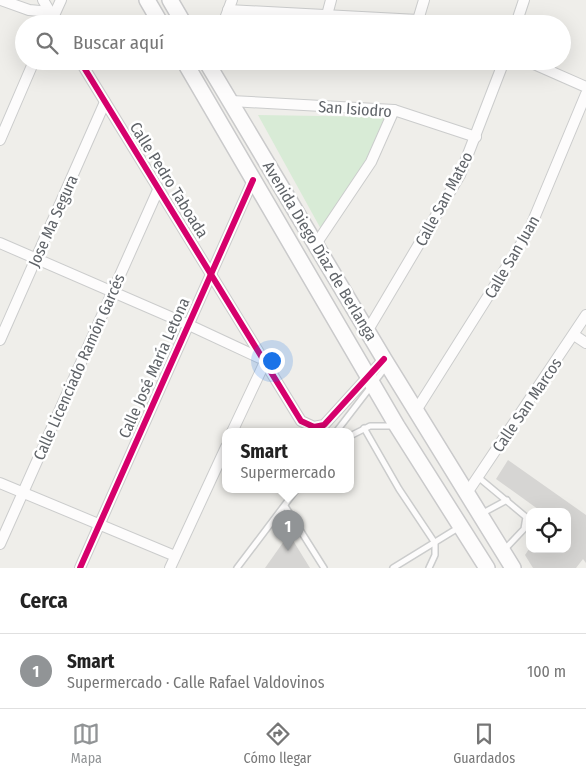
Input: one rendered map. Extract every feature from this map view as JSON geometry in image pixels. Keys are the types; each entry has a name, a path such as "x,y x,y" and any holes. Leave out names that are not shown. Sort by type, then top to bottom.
{"main road":[{"path":"147,0 156,15"},
{"path":"170,0 179,15"},
{"name":"Avenida Diego Díaz de Berlanga","path":"189,70 370,382 486,568"},
{"name":"Avenida Diego Díaz de Berlanga","path":"212,70 386,362 417,409 513,568"}],"street":[{"path":"1,0 42,15"},
{"path":"43,0 51,15"},
{"path":"55,15 61,0"},
{"path":"326,15 331,0"},
{"path":"420,15 424,0"},
{"path":"519,15 524,0"},
{"path":"230,5 317,15"},
{"path":"0,140 30,70"},
{"name":"Calle Pedro Taboada","path":"85,70 296,416 306,425 314,427 324,425 350,406 386,362"},
{"name":"Calle San Mateo","path":"368,330 460,176 501,70"},
{"path":"547,70 586,87"},
{"name":"Calle San Juan","path":"417,409 528,233 586,94"},
{"name":"San Isiodro","path":"231,101 394,110 476,137"},
{"name":"Jose Ma Segura","path":"0,340 105,102"},
{"path":"316,244 371,162 394,110"},
{"name":"Calle José María Letona","path":"80,568 253,180"},
{"name":"Calle Licenciado Ramón Garcés","path":"0,544 158,190"},
{"path":"0,243 189,324 262,361 234,428"},
{"name":"Calle San Marcos","path":"467,493 586,315"},
{"path":"574,335 586,342"},
{"path":"170,568 222,456"},
{"path":"0,483 175,556"}],"lane":[{"path":"338,428 350,406"},
{"path":"354,434 364,428 378,425 397,426"},
{"path":"364,428 404,496 435,543 435,555 429,568"},
{"path":"478,477 526,517 524,529 503,551"},
{"path":"237,568 294,493"},
{"path":"480,515 507,500"},
{"path":"285,506 324,568"},
{"path":"393,568 461,527"}],"green space":[{"path":"258,115 385,117 373,153 322,231"}],"building":[{"path":"508,460 586,515 586,563 583,559 576,568 533,568 525,555 526,553 571,553 571,508 536,508 496,479"},
{"path":"289,534 310,568 265,568"}],"cycle path":[{"path":"86,70 301,421 314,427 324,425 384,359"},
{"path":"80,568 253,180"}],"place":[{"name":"Smart","path":"288,551"}]}
